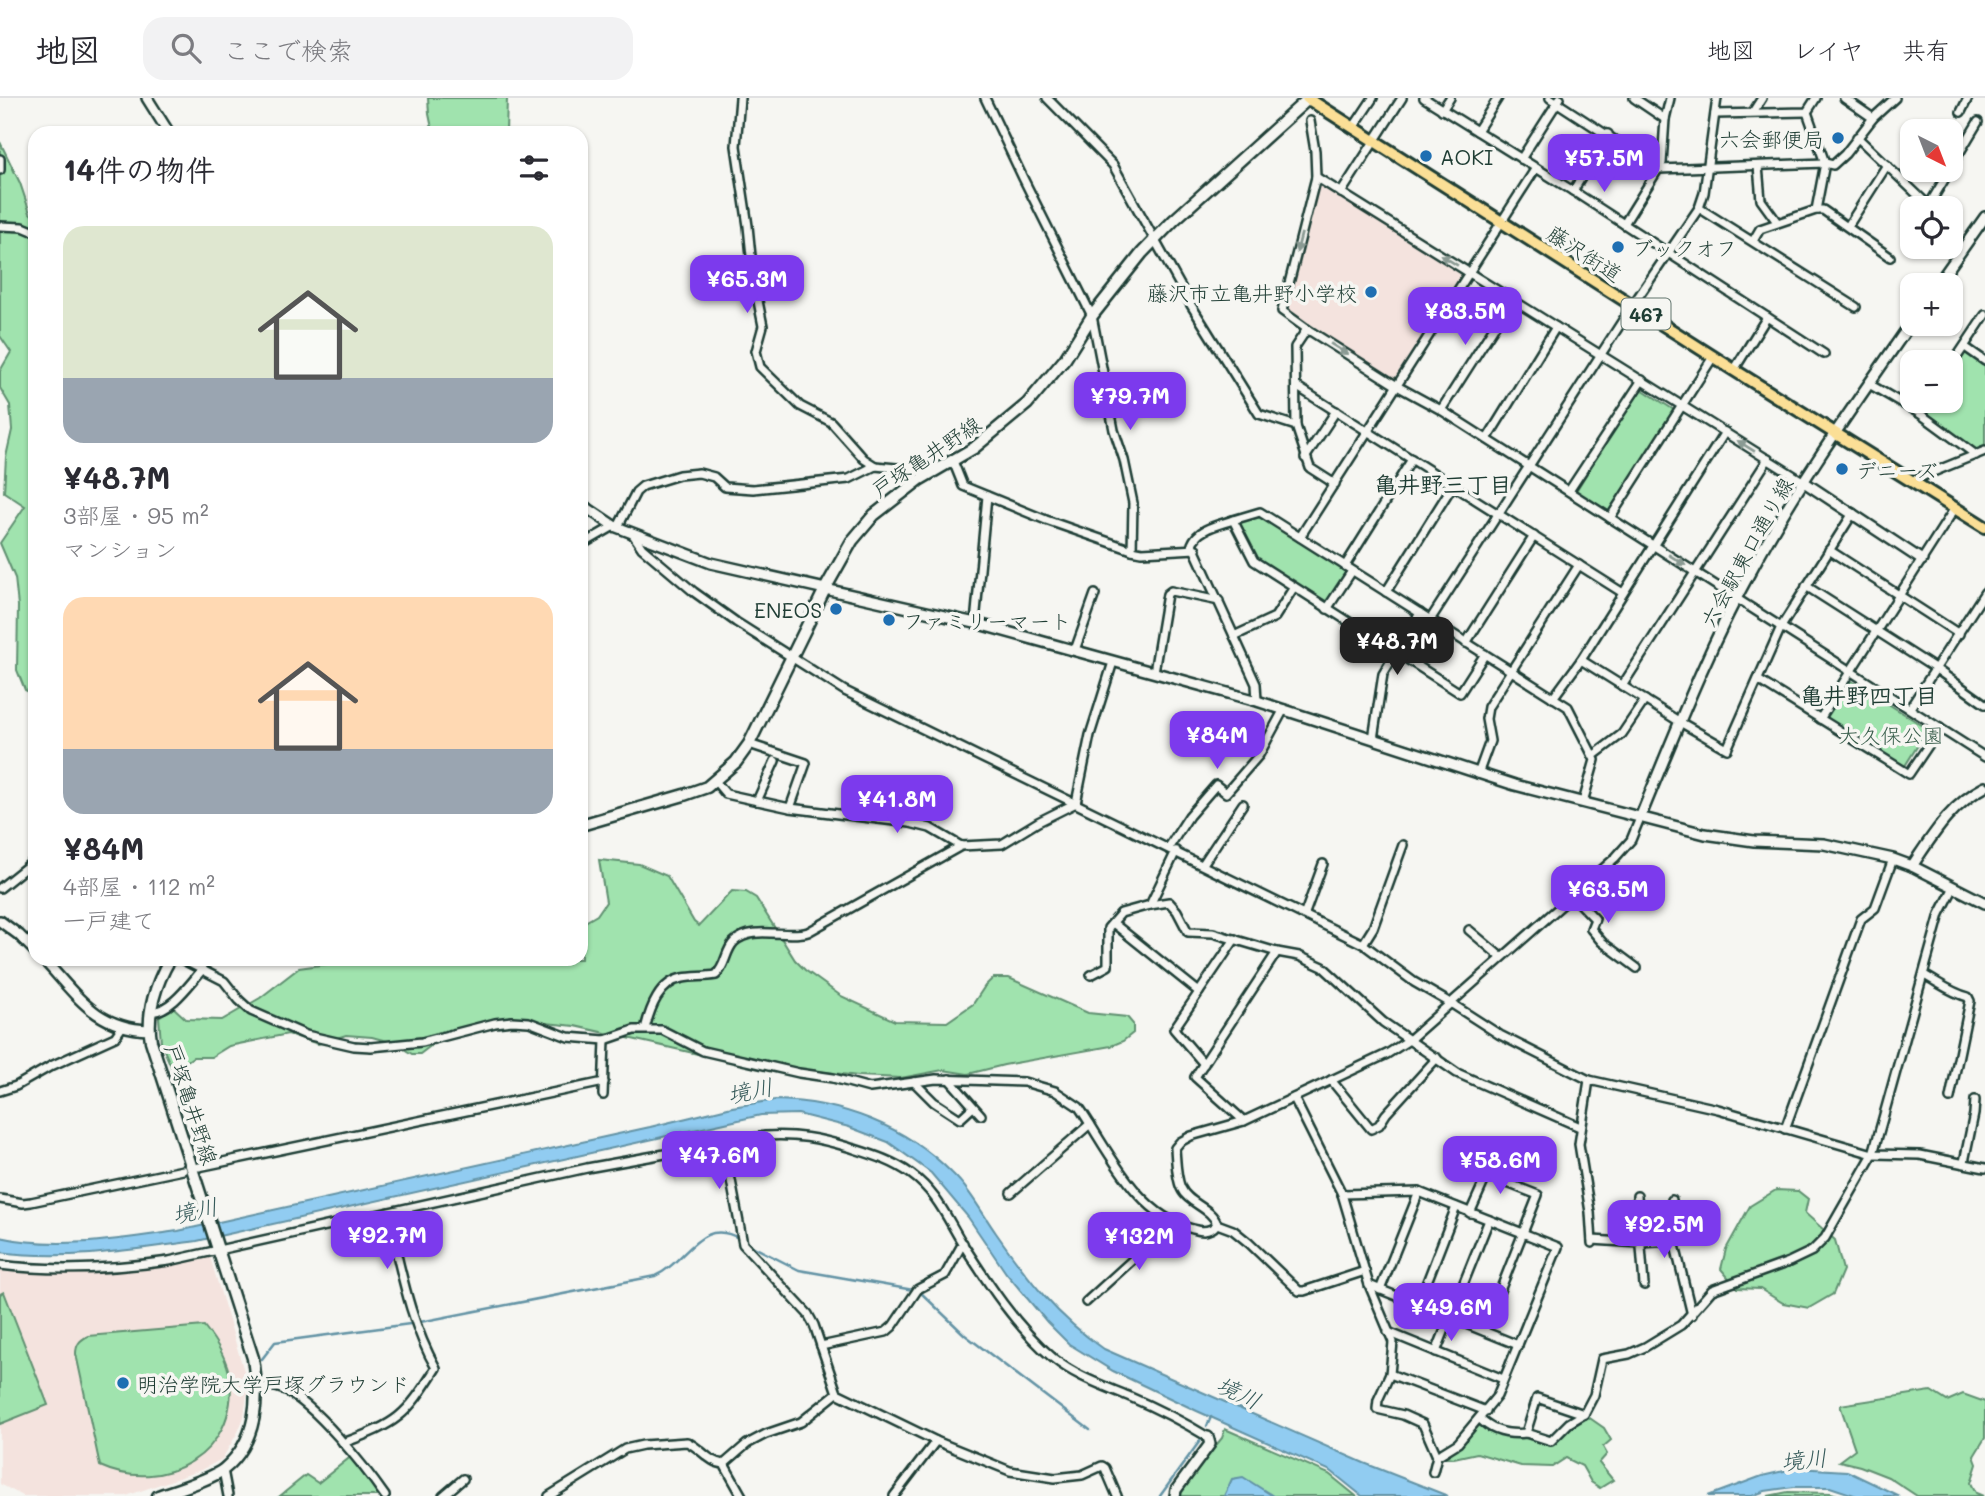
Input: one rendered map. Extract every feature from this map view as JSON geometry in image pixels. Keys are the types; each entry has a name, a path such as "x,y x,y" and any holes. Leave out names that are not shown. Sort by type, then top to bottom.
{"highway":[{"name":"藤沢街道","path":"1308,98 1632,306 1985,527"}],"main road":[{"name":"戸塚亀井野線","path":"588,823 684,796 715,781 736,762 750,744 825,589 852,541 874,515 926,475 953,461 995,432 1027,404 1065,359 1093,316 1155,240 1308,98"},
{"name":"戸塚亀井野線","path":"158,1496 223,1470 244,1445 251,1431 258,1389 253,1358 149,1030 157,985 166,966"}],"street":[{"path":"147,98 165,126"},
{"path":"740,98 736,146 753,276 763,326 757,351 760,367 800,406 831,422 864,459 875,466 918,470 926,475"},
{"path":"985,98 1093,316 1114,430 1125,460 1133,503 1132,550"},
{"path":"1047,98 1113,165 1191,305 1259,414 1296,426"},
{"path":"1353,128 1373,98"},
{"path":"1341,193 1402,98"},
{"path":"1423,98 1573,191 1824,354"},
{"path":"1442,110 1450,98"},
{"path":"1477,131 1498,98"},
{"path":"1634,98 1665,120"},
{"path":"1624,224 1659,169 1664,151 1665,120 1670,98"},
{"path":"1430,620 1632,306 1699,208 1704,193 1717,98"},
{"path":"1753,112 1762,98"},
{"path":"1807,111 1815,98"},
{"path":"1844,98 1873,118"},
{"path":"1521,159 1556,99 1659,169 1825,163 1833,165 1873,118 1895,98"},
{"path":"1961,113 1968,98"},
{"path":"1715,114 1807,111"},
{"path":"1807,111 1825,163 1816,210"},
{"path":"1310,121 1316,177 1282,310 1307,329 1487,439 1985,757"},
{"path":"1964,146 1978,122"},
{"path":"1573,191 1608,134"},
{"path":"1857,137 1900,177"},
{"path":"0,159 0,170"},
{"path":"1848,226 1887,165"},
{"path":"1758,166 1761,200 1777,222"},
{"path":"1300,537 1536,168"},
{"path":"1316,177 1768,459 1922,560"},
{"path":"1905,182 1927,203 1942,182"},
{"path":"1699,208 1856,307"},
{"path":"1753,241 1760,229 1816,210 1823,211 1848,226 1891,257"},
{"path":"1945,273 1985,217"},
{"path":"0,226 28,228"},
{"path":"1441,410 1512,299"},
{"path":"1962,350 1985,315"},
{"path":"1734,370 1766,317"},
{"path":"1487,439 1556,327"},
{"path":"1307,329 1295,347 1296,426 1310,468 1335,484"},
{"name":"六会駅東口通り線","path":"1640,818 1680,722 1754,564 1835,434 1902,336"},
{"path":"1965,346 1985,361"},
{"path":"1610,518 1713,357"},
{"path":"1569,491 1642,380"},
{"path":"1870,384 1900,402"},
{"path":"1296,386 1623,593"},
{"path":"1305,458 1336,411"},
{"path":"1919,413 1976,455"},
{"path":"1553,698 1581,660 1725,432"},
{"path":"1911,481 1985,451"},
{"path":"1327,609 1412,459"},
{"path":"1622,686 1768,459"},
{"path":"953,461 962,486 1046,520 1142,552 1196,549"},
{"path":"588,541 616,527 636,492 643,486 679,475 699,473 714,477 725,487 768,489 849,479 875,466"},
{"path":"1386,592 1453,485"},
{"path":"975,623 987,496"},
{"path":"1820,719 1955,508"},
{"path":"588,509 616,527 710,563 975,623 1074,650 1284,709 1478,774 1640,818 1705,834 1754,841 1824,844 1893,859 1985,903"},
{"path":"1257,701 1256,684 1192,544 1202,531 1260,512 1568,707 1595,760 1583,802"},
{"path":"1581,660 1727,749 1781,627 1853,513"},
{"path":"1233,520 1254,561 1460,693 1485,654"},
{"path":"631,533 642,548 694,592 792,659 845,691 1363,944 1414,982 1500,1035 1589,1080 1694,1103 1874,1154 1920,1155 1985,1168"},
{"path":"1466,643 1534,536"},
{"path":"1829,550 1959,634"},
{"path":"1478,774 1490,741 1486,713 1579,565"},
{"path":"1806,586 1936,669 1985,704"},
{"path":"1234,636 1275,617 1294,587"},
{"path":"1154,672 1167,594 1171,591 1219,601"},
{"path":"1910,708 1985,592"},
{"path":"1074,650 1095,594"},
{"path":"1373,739 1383,674 1420,614"},
{"path":"1076,803 1090,735 1113,662"},
{"path":"1758,680 1909,774 1940,728"},
{"path":"1594,756 1622,734 1645,700"},
{"path":"1150,905 1189,816 1216,785 1226,793 1259,755 1284,709"},
{"path":"750,744 806,763 790,808"},
{"path":"757,801 775,761"},
{"path":"878,819 898,780"},
{"path":"715,781 726,794 790,808 930,828 961,846"},
{"path":"1912,866 1951,811 1967,797 1985,787"},
{"path":"645,1029 649,1012 660,992 668,984 684,978 716,975 722,968 730,948 741,937 754,933 788,935 808,932 961,846 1002,844 1076,803"},
{"path":"1203,864 1243,804"},
{"path":"1217,1224 1215,1217 1185,1195 1180,1187 1175,1148 1180,1142 1191,1136 1244,1121 1387,1054 1409,1040 1615,858 1631,840 1640,818"},
{"path":"1363,944 1373,928 1403,845"},
{"path":"1785,1129 1861,919 1875,908 1893,859"},
{"path":"1305,914 1323,864"},
{"path":"0,888 28,866"},
{"path":"1480,1419 1488,1427 1500,1432 1526,1433 1551,1441 1569,1423 1584,1414 1594,1395 1602,1359 1629,1354 1645,1347 1681,1325 1712,1290 1811,1251 1825,1238 1874,1154 1940,914 1954,887"},
{"path":"1572,895 1595,919 1591,929 1602,942 1637,968"},
{"path":"1091,975 1108,965 1108,928 1121,914 1168,902 1177,911 1188,932 1213,933 1299,956 1323,967 1383,1022 1457,1073 1580,1127"},
{"path":"0,921 28,944"},
{"path":"1113,923 1199,992"},
{"path":"1469,930 1501,957"},
{"path":"1203,1064 1174,1029 1235,939"},
{"path":"1244,1121 1195,1077 1277,952"},
{"path":"50,966 93,1012 122,1027 149,1030"},
{"path":"197,966 224,981 251,1011 306,1035 354,1046 378,1047 422,1042 512,1021 529,1022 568,1037 606,1040 645,1029 662,1030 703,1051 870,1088 949,1079 1040,1085 1068,1098 1079,1107 1126,1178 1142,1197 1174,1222 1204,1231 1213,1229 1217,1224"},
{"path":"151,1012 158,1012 174,1000 204,969"},
{"path":"1924,975 1953,993 1968,997 1969,1001 1950,1098"},
{"path":"0,1091 16,1086 51,1066 115,1037 122,1027"},
{"path":"603,1095 606,1040"},
{"path":"1331,1080 1371,1129 1379,1125 1437,1058"},
{"path":"949,1079 981,1115"},
{"path":"1589,1080 1578,1144 1590,1212 1592,1241 1674,1241"},
{"path":"199,1167 604,1082"},
{"path":"914,1082 934,1102 960,1119 973,1107"},
{"path":"1294,1098 1342,1194 1369,1285 1393,1342 1390,1374 1377,1409 1404,1415 1423,1424 1437,1456 1433,1472"},
{"path":"1964,1162 1975,1114 1975,1100"},
{"path":"1012,1193 1090,1124"},
{"path":"0,1265 51,1270 169,1261 587,1168 765,1136 791,1134 814,1137 892,1162 929,1190 941,1204 962,1243 1014,1316 1051,1356 1079,1376 1176,1418 1208,1437 1210,1444 1176,1490 1175,1496"},
{"path":"723,1143 743,1244 808,1314 837,1394 936,1441 1023,1475 1082,1475 1102,1466 1117,1496"},
{"path":"0,1199 31,1202 183,1170"},
{"path":"1470,1213 1487,1175 1538,1195 1484,1331"},
{"path":"1342,1194 1419,1192 1558,1247 1497,1396 1458,1443 1437,1456"},
{"path":"1380,1290 1419,1192"},
{"path":"1637,1196 1644,1285"},
{"path":"1672,1200 1674,1241 1692,1315"},
{"path":"1418,1305 1456,1207"},
{"path":"343,1443 393,1422 403,1414 436,1367 425,1348 417,1325 387,1213"},
{"path":"1436,1352 1489,1220"},
{"path":"1086,1302 1174,1222"},
{"path":"1217,1224 1233,1230 1249,1243 1299,1291 1304,1292 1365,1271"},
{"path":"821,1346 886,1332 893,1326 916,1291 945,1275 962,1243"},
{"path":"1369,1285 1518,1345"},
{"path":"1388,1332 1503,1379"},
{"path":"1390,1374 1486,1411"},
{"path":"258,1389 275,1386 288,1391 343,1443 385,1496"},
{"path":"724,1464 747,1444 801,1422 837,1394"},
{"path":"1526,1433 1537,1398 1584,1414"},
{"path":"894,1496 936,1441"},
{"path":"549,1496 617,1453 643,1445 687,1442 712,1461 724,1464 742,1496"},
{"path":"223,1470 228,1496"},
{"path":"443,1496 463,1479"}],"shaded area":[{"name":"藤沢市立亀井野小学校","path":"1320,183 1460,272 1462,276 1397,379 1286,308 1316,185"},
{"name":"明治学院大学戸塚グラウンド","path":"210,1257 244,1371 247,1395 244,1417 222,1459 201,1470 126,1496 23,1496 0,1484 0,1270 42,1273 138,1271"}],"green space":[{"path":"428,98 507,98 506,126 432,126"},
{"path":"0,142 20,183 28,207 28,692 17,670 18,606 15,578 0,543 25,506 4,492 6,457 12,430 10,405 0,388 0,371 11,352 0,336"},
{"path":"1966,352 1985,366 1985,446 1976,450 1922,415 1963,413 1963,356"},
{"path":"1640,388 1674,410 1607,515 1574,494"},
{"path":"1260,516 1348,572 1327,605 1256,559 1237,523"},
{"name":"大久保公園","path":"1847,678 1928,729 1903,769 1821,718"},
{"path":"599,860 639,864 667,876 699,926 732,891 746,892 756,898 795,960 805,970 841,996 895,1021 947,1022 973,1004 993,978 1009,978 1088,1013 1127,1017 1133,1024 1133,1033 1111,1046 968,1074 943,1070 901,1078 858,1076 724,1060 575,1026 507,1019 441,1038 420,1054 412,1054 394,1043 372,1037 346,1035 318,1044 288,1034 229,1046 211,1057 193,1057 173,1071 161,1043 159,1017 172,1006 186,1019 222,1020 260,998 299,968 588,966 588,920 597,915 606,902"},
{"path":"1776,1190 1798,1191 1808,1199 1805,1213 1835,1240 1843,1270 1833,1294 1809,1308 1783,1303 1760,1289 1737,1288 1721,1269 1726,1249 1750,1206"},
{"path":"4,1292 48,1405 0,1424 0,1294"},
{"path":"204,1326 220,1350 230,1378 230,1405 222,1428 209,1447 192,1461 171,1471 148,1475 124,1474 100,1466 76,1354 79,1343 88,1336"},
{"path":"1931,1391 1947,1401 1963,1394 1985,1402 1985,1438 1974,1456 1977,1464 1971,1483 1976,1493 1983,1496 1917,1496 1888,1477 1839,1461 1855,1449 1840,1405"},
{"path":"1584,1414 1604,1428 1611,1440 1603,1447 1607,1454 1599,1463 1613,1480 1600,1488 1591,1482 1582,1466 1566,1458 1552,1467 1521,1466 1477,1453 1454,1458 1437,1456 1458,1443 1480,1419 1488,1427 1551,1441"},
{"path":"1225,1429 1329,1474 1356,1496 1179,1496 1186,1482 1222,1438"},
{"path":"353,1455 385,1496 280,1496 306,1475 318,1483"},
{"path":"1788,1492 1831,1493 1841,1496 1768,1496"}],"water":[{"path":"775,1100 824,1105 871,1119 934,1156 964,1187 1044,1296 1072,1324 1104,1349 1364,1463 1448,1496 1362,1496 1331,1471 1113,1371 1069,1344 1047,1322 1006,1273 968,1217 931,1173 888,1142 849,1127 798,1114 761,1115 197,1241 74,1255 0,1252 0,1237 66,1243 178,1231 732,1107"},
{"path":"1797,1468 1847,1471 1899,1496 1857,1496 1830,1487 1794,1487 1765,1491 1752,1496 1708,1496 1762,1476"},
{"path":"1243,1477 1273,1496 1224,1496 1232,1479"}],"waterway":[{"path":"262,1359 275,1342 410,1324 655,1276 666,1270 704,1237 714,1233 726,1233 740,1239"},
{"path":"746,1243 799,1270 919,1291 965,1335 1090,1430"},
{"path":"1207,1426 1211,1417"},
{"path":"1160,1496 1202,1438"}],"place":[{"name":"六会郵便局","path":"1838,138"},
{"name":"AOKI","path":"1426,156"},
{"name":"ブックオフ","path":"1618,247"},
{"name":"藤沢市立亀井野小学校","path":"1371,292"},
{"name":"デニーズ","path":"1842,469"},
{"name":"ENEOS","path":"836,609"},
{"name":"ファミリーマート","path":"889,620"},
{"name":"明治学院大学戸塚グラウンド","path":"123,1383"}],"district":[{"name":"亀井野三丁目","path":"1443,484"},
{"name":"亀井野四丁目","path":"1869,695"}],"water label":[{"name":"境川","path":"750,1090"},
{"name":"境川","path":"195,1210"},
{"name":"境川","path":"1239,1392"},
{"name":"境川","path":"1804,1459"}]}
